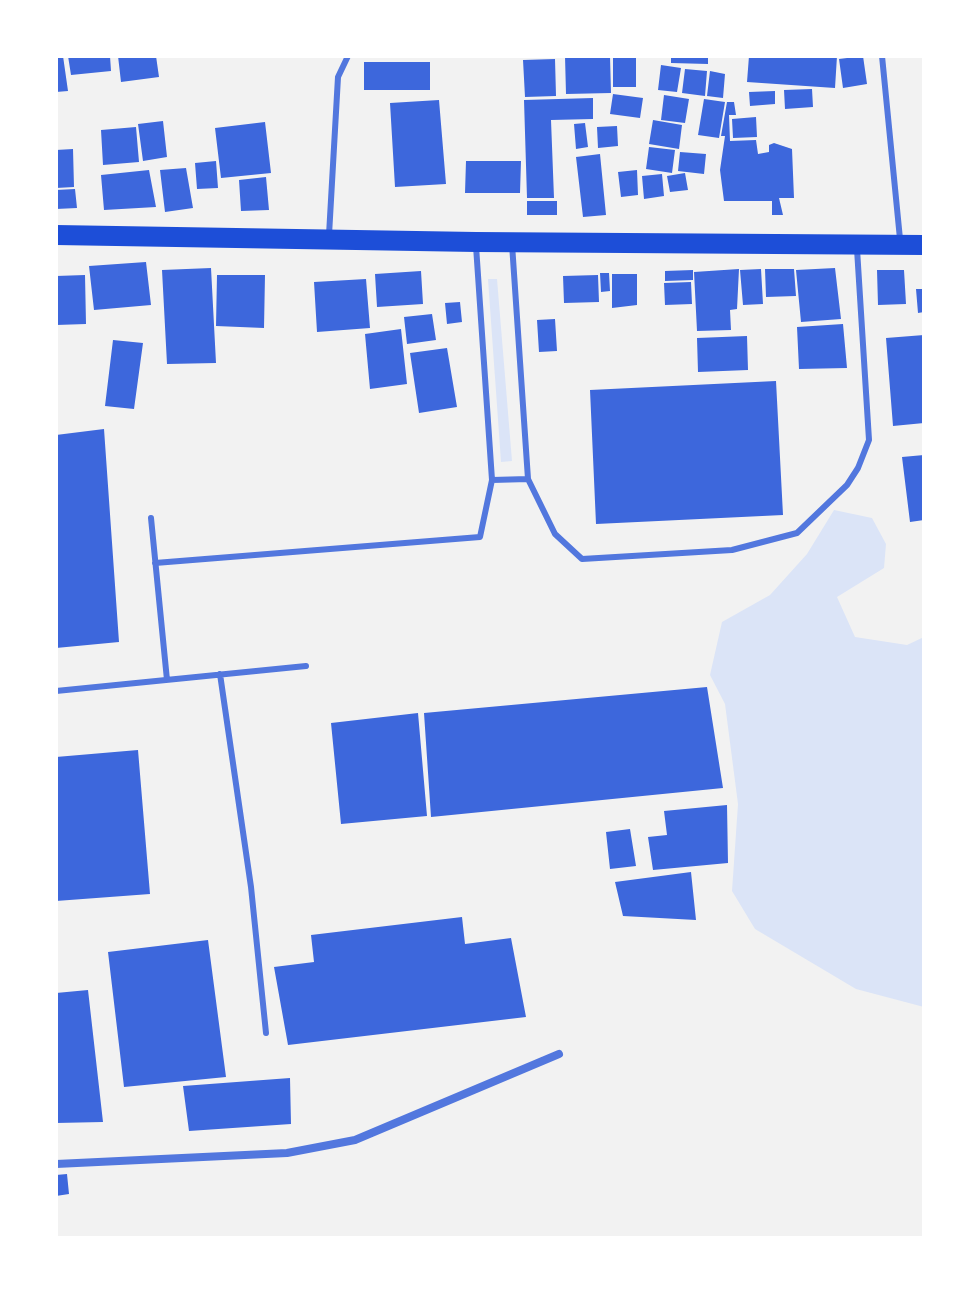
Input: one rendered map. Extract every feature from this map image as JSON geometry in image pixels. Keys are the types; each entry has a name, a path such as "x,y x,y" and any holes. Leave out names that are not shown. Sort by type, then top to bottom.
{"main road":[{"path":"56,235 924,245"}],"street":[{"path":"56,1164 272,1154 355,1140 559,1054"}],"lane":[{"path":"329,239 338,77 348,56"},
{"path":"882,56 901,246"},
{"path":"512,241 528,479 555,534 582,559 732,550 797,533 847,485 858,468 869,440 857,246"},
{"path":"155,563 480,537 492,480 476,242"},
{"path":"492,480 528,479"},
{"path":"151,518 167,680"},
{"path":"56,691 306,666"},
{"path":"220,674 251,887 266,1033"}],"shaded area":[{"path":"488,279 497,279 512,461 501,462"},
{"path":"834,510 872,518 886,544 884,568 837,597 855,637 907,645 924,637 924,1007 856,989 755,929 732,891 738,804 725,704 710,675 722,622 770,595 807,554"}],"building":[{"path":"56,56 63,56 68,91 56,92"},
{"path":"68,56 110,56 111,71 71,75"},
{"path":"118,56 156,56 159,77 121,82"},
{"path":"565,56 610,56 611,93 566,94"},
{"path":"613,56 636,56 636,87 613,87"},
{"path":"671,56 708,56 708,64 671,63"},
{"path":"749,56 837,56 835,88 747,82"},
{"path":"863,56 867,84 843,88 839,59"},
{"path":"555,59 556,96 525,97 523,60"},
{"path":"364,62 430,62 430,90 364,90"},
{"path":"661,65 681,68 677,92 658,90"},
{"path":"685,69 707,71 705,96 682,93"},
{"path":"710,71 725,74 723,98 707,96"},
{"path":"812,89 813,107 785,109 784,90"},
{"path":"775,91 775,104 750,106 749,92"},
{"path":"613,94 643,98 640,118 610,114"},
{"path":"664,95 689,99 685,123 661,120"},
{"path":"593,98 593,119 551,120 554,198 527,198 524,100"},
{"path":"704,99 725,102 719,138 698,135"},
{"path":"439,100 446,184 395,187 390,103"},
{"path":"727,102 734,102 736,115 729,115 730,141 756,140 758,154 769,152 769,145 774,143 792,149 794,198 779,198 783,215 772,215 772,201 724,201 720,170 725,136 721,136"},
{"path":"756,117 757,137 733,138 732,119"},
{"path":"653,120 682,125 679,149 649,144"},
{"path":"163,121 167,157 143,161 138,124"},
{"path":"265,122 271,173 221,178 215,128"},
{"path":"585,123 588,147 576,149 574,124"},
{"path":"617,126 618,146 598,148 597,127"},
{"path":"136,127 139,162 103,165 101,130"},
{"path":"649,147 675,150 672,173 646,169"},
{"path":"73,149 74,187 56,188 56,150"},
{"path":"680,152 706,154 704,174 678,171"},
{"path":"600,154 606,215 583,217 576,157"},
{"path":"216,161 218,188 197,189 195,163"},
{"path":"466,161 521,161 520,193 465,193"},
{"path":"186,168 193,208 165,212 160,170"},
{"path":"149,170 156,207 104,210 101,175"},
{"path":"637,170 638,195 621,197 618,172"},
{"path":"685,173 688,190 670,192 667,176"},
{"path":"662,174 664,196 644,199 642,176"},
{"path":"266,177 269,210 241,211 239,180"},
{"path":"75,189 77,208 56,209 56,190"},
{"path":"527,201 557,201 557,215 527,215"},
{"path":"146,262 151,305 94,310 89,266"},
{"path":"211,268 216,363 167,364 162,270"},
{"path":"835,268 841,319 801,322 796,270"},
{"path":"739,269 737,309 730,310 731,330 697,331 694,272"},
{"path":"761,269 763,304 743,305 740,270"},
{"path":"765,269 794,269 796,296 766,297"},
{"path":"693,270 693,280 665,281 665,271"},
{"path":"877,270 904,270 906,304 878,305"},
{"path":"421,271 423,304 377,307 375,274"},
{"path":"600,273 609,273 610,291 601,292"},
{"path":"612,274 637,274 637,305 612,308"},
{"path":"85,275 86,324 56,325 56,276"},
{"path":"217,275 265,275 264,328 216,326"},
{"path":"598,275 599,302 564,303 563,276"},
{"path":"366,279 370,328 317,332 314,282"},
{"path":"691,282 692,304 665,305 664,283"},
{"path":"916,289 924,289 924,312 918,313"},
{"path":"460,302 462,322 447,324 445,303"},
{"path":"432,314 436,340 407,344 404,317"},
{"path":"555,319 557,351 539,352 537,320"},
{"path":"843,324 847,368 799,369 797,327"},
{"path":"401,329 407,384 370,389 365,334"},
{"path":"924,335 924,423 893,426 886,338"},
{"path":"747,336 748,370 698,372 697,338"},
{"path":"113,340 143,343 134,409 105,406"},
{"path":"447,348 457,407 419,413 410,353"},
{"path":"776,381 783,515 596,524 590,390"},
{"path":"104,429 119,642 56,648 56,435"},
{"path":"924,455 924,520 910,522 902,457"},
{"path":"707,687 723,788 431,817 424,713"},
{"path":"418,713 427,816 341,824 331,723"},
{"path":"138,750 150,894 56,901 56,757"},
{"path":"727,805 728,863 653,870 648,837 667,835 664,811"},
{"path":"630,829 636,866 610,869 606,832"},
{"path":"691,872 696,920 623,916 615,882"},
{"path":"462,917 465,944 511,938 526,1017 288,1045 274,967 314,962 311,935"},
{"path":"208,940 226,1077 124,1087 108,952"},
{"path":"88,990 103,1122 56,1123 56,993"},
{"path":"290,1078 291,1124 189,1131 183,1086"},
{"path":"67,1174 69,1194 56,1196 56,1175"}]}
